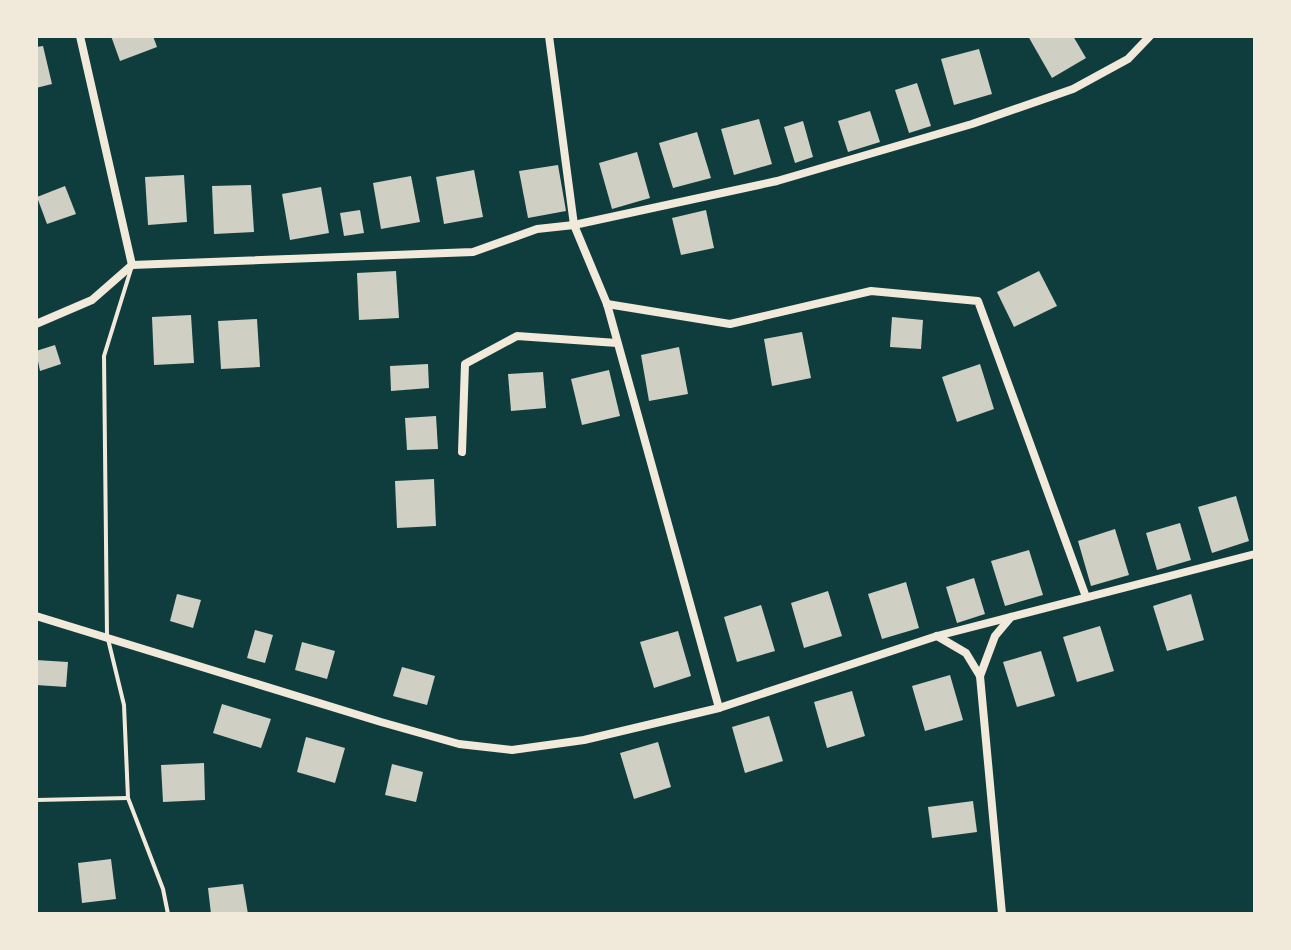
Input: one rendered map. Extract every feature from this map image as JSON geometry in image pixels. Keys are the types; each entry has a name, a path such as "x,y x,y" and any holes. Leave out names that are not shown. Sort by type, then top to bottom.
{"street":[{"path":"80,36 132,265"},
{"path":"549,36 574,225 607,304 719,708"},
{"path":"36,324 92,300 132,265 473,252 537,229 574,225 777,181 972,124 1073,89 1128,59 1150,36"},
{"path":"607,304 730,324 871,291 978,301 1086,597"},
{"path":"462,452 465,364 517,336 617,343"},
{"path":"36,616 459,744 512,750 584,740 719,708 937,636 1255,554"},
{"path":"1002,914 980,676 995,636 1011,617"},
{"path":"937,636 966,653 980,676"}],"lane":[{"path":"132,265 104,356 107,635 124,705 128,798 163,889 168,914"},
{"path":"36,800 128,798"}],"building":[{"path":"111,36 153,36 157,47 120,61"},
{"path":"1028,36 1073,36 1086,58 1052,78"},
{"path":"43,46 52,84 36,88 36,47"},
{"path":"979,49 992,94 954,105 941,59"},
{"path":"917,83 931,126 909,133 895,90"},
{"path":"870,111 880,142 848,152 838,121"},
{"path":"759,119 772,164 734,175 721,129"},
{"path":"803,121 813,157 795,163 784,127"},
{"path":"697,132 711,178 673,188 659,143"},
{"path":"637,152 650,198 612,209 599,163"},
{"path":"558,165 566,211 528,218 519,171"},
{"path":"474,170 483,217 444,224 436,177"},
{"path":"184,175 187,222 148,225 145,177"},
{"path":"411,176 420,222 381,229 373,183"},
{"path":"251,185 254,232 214,234 212,186"},
{"path":"65,186 76,214 47,224 37,197"},
{"path":"321,187 329,233 290,240 282,194"},
{"path":"360,210 364,233 344,236 340,213"},
{"path":"706,210 714,248 681,255 672,218"},
{"path":"396,271 399,318 359,320 357,273"},
{"path":"1039,271 1057,306 1014,327 997,292"},
{"path":"191,315 194,363 154,365 152,317"},
{"path":"892,317 923,320 921,349 890,347"},
{"path":"257,319 260,367 221,369 218,321"},
{"path":"802,332 811,378 772,386 764,339"},
{"path":"55,345 61,364 40,371 36,351"},
{"path":"679,347 688,394 649,401 641,355"},
{"path":"428,364 429,388 391,391 390,366"},
{"path":"980,364 994,409 957,422 942,377"},
{"path":"609,370 620,416 582,425 571,379"},
{"path":"543,372 546,408 511,411 508,374"},
{"path":"436,416 438,449 407,450 405,418"},
{"path":"434,479 436,526 397,528 395,481"},
{"path":"1236,496 1249,541 1212,553 1198,507"},
{"path":"1180,523 1191,560 1157,570 1146,533"},
{"path":"1115,529 1129,575 1091,586 1078,541"},
{"path":"1029,550 1043,595 1005,606 991,561"},
{"path":"974,578 985,614 957,623 946,587"},
{"path":"906,582 919,628 882,639 868,594"},
{"path":"828,591 842,636 804,648 791,603"},
{"path":"177,594 201,600 193,628 170,621"},
{"path":"1191,594 1204,640 1167,651 1153,606"},
{"path":"761,605 775,651 737,662 724,617"},
{"path":"1100,626 1114,671 1077,682 1063,637"},
{"path":"255,630 273,635 265,663 247,658"},
{"path":"678,631 691,676 654,688 640,642"},
{"path":"302,642 335,651 327,679 295,670"},
{"path":"1041,651 1055,696 1017,707 1003,662"},
{"path":"36,660 68,662 66,687 36,685"},
{"path":"402,667 435,676 427,705 393,696"},
{"path":"950,675 963,720 925,731 912,686"},
{"path":"852,691 865,736 827,748 814,702"},
{"path":"222,704 271,719 261,748 213,733"},
{"path":"769,716 783,761 745,773 732,727"},
{"path":"306,737 345,748 335,783 297,772"},
{"path":"658,742 671,787 634,799 620,753"},
{"path":"204,763 205,800 163,802 161,765"},
{"path":"392,764 423,772 416,802 385,795"},
{"path":"973,801 977,832 932,838 928,807"},
{"path":"111,859 116,899 82,903 78,863"},
{"path":"243,884 248,914 211,914 208,888"}]}
